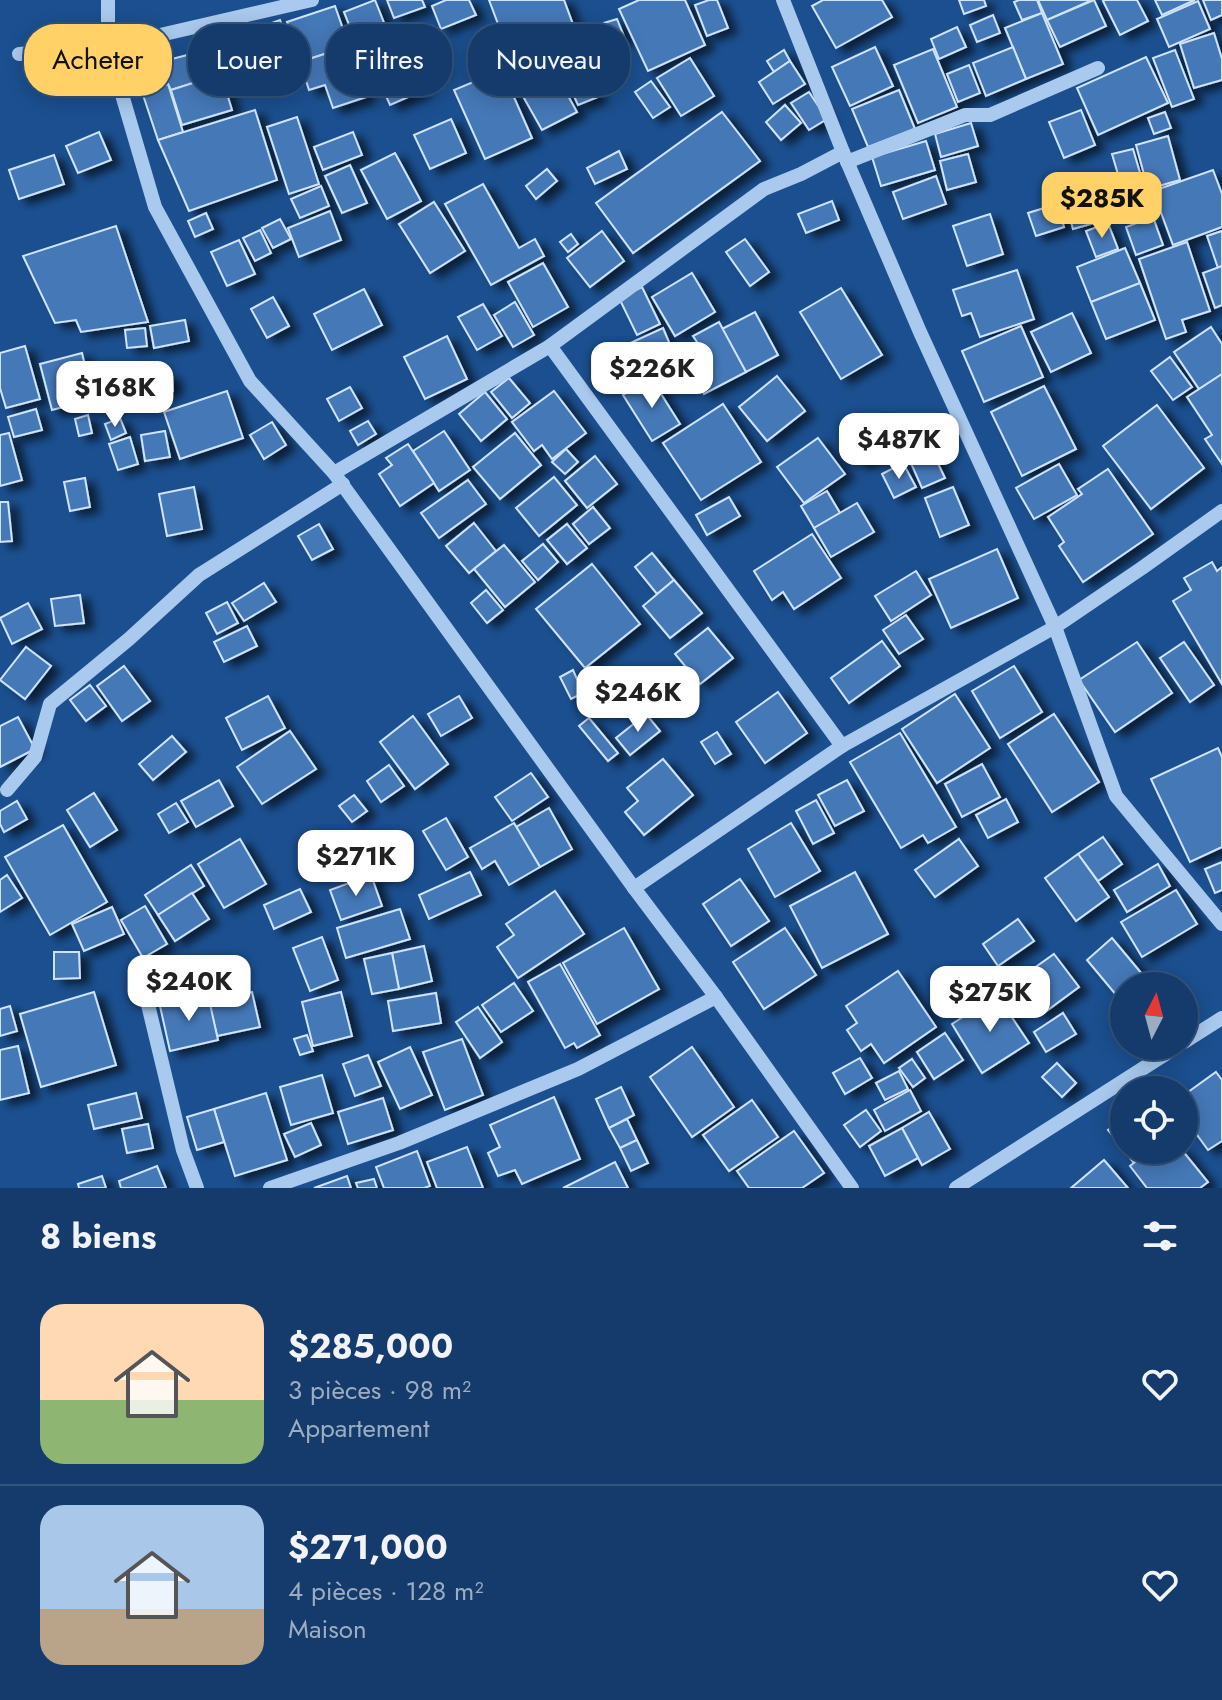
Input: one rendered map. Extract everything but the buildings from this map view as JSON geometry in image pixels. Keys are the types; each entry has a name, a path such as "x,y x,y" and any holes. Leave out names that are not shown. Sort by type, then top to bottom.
{"street":[{"path":"108,0 108,24"},
{"path":"172,32 312,0"},
{"path":"783,0 845,157 920,332 1055,627 1116,796 1222,924"},
{"path":"19,54 24,54"},
{"path":"7,790 35,757 50,704 129,639 199,575 338,478 550,346 764,189 965,115 990,115 1098,68"},
{"path":"122,96 155,207 250,381 338,478 852,1188"},
{"path":"550,346 842,746"},
{"path":"634,888 842,746 1055,627 1222,511"},
{"path":"144,988 183,1150 197,1188"},
{"path":"270,1188 399,1143 578,1069 716,997"},
{"path":"1198,1033 1222,1018"},
{"path":"956,1188 1156,1060"}]}
